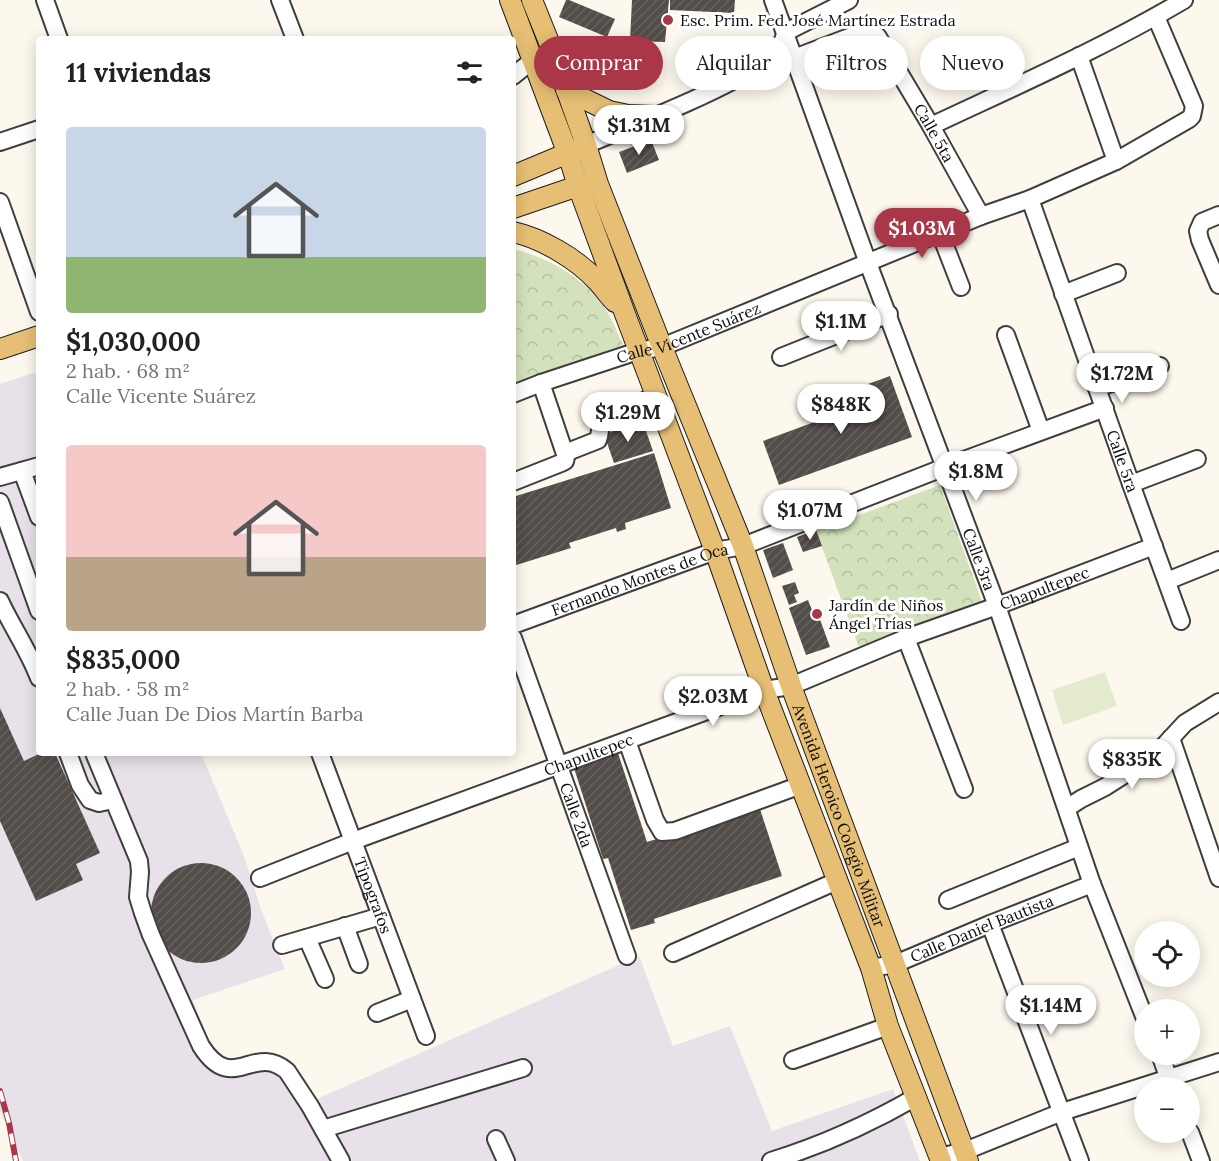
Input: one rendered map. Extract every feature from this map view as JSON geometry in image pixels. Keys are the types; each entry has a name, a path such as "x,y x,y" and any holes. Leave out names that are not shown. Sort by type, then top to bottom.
{"main road":[{"name":"Avenida Heroico Colegio Militar","path":"510,0 715,551 764,690 871,968 888,1026 940,1159"},
{"name":"Avenida Heroico Colegio Militar","path":"532,0 547,36"},
{"name":"Avenida Heroico Colegio Militar","path":"566,90 598,184 744,546 791,686 966,1156"},
{"path":"566,90 609,111 628,115 653,116"},
{"path":"516,175 586,145"},
{"path":"516,207 578,186 598,184"},
{"path":"516,233 546,244 576,263 596,280 625,314"},
{"path":"0,349 36,337"}],"street":[{"path":"45,0 58,36"},
{"path":"280,0 294,36"},
{"name":"Calle 3ra","path":"773,0 868,263 997,606 1092,884 1137,999"},
{"path":"586,145 717,89 768,61 781,47 785,33 849,0"},
{"path":"931,126 1079,56 1184,0"},
{"name":"Calle Vicente Suárez","path":"516,393 639,351 662,347 981,216 1030,199 1116,161 1189,119 1194,106 1155,17"},
{"name":"Calle 5ta","path":"794,58 866,31 878,37 981,216"},
{"path":"1079,56 1116,161"},
{"path":"516,74 533,60"},
{"path":"0,142 36,130"},
{"name":"Calle 5ra","path":"1030,199 1181,621"},
{"path":"0,202 36,304"},
{"path":"1219,215 1202,222 1198,231 1219,285"},
{"path":"939,233 961,287"},
{"path":"1063,294 1117,273"},
{"path":"781,357 889,314"},
{"path":"1006,335 1041,431"},
{"path":"1097,388 1160,366"},
{"path":"516,481 561,463 566,457 541,383"},
{"path":"565,453 598,440 602,420 606,417 656,396"},
{"name":"Fernando Montes de Oca","path":"516,624 715,551 744,546 945,467 1105,408"},
{"path":"1131,484 1197,459"},
{"path":"0,477 36,467"},
{"path":"22,471 36,509"},
{"path":"0,502 36,603"},
{"name":"Chapultepec","path":"260,878 353,841 764,690 791,686 906,638 1154,546"},
{"path":"1167,581 1219,561"},
{"path":"0,601 36,671"},
{"path":"906,638 964,789"},
{"name":"Calle 2da","path":"516,647 627,956"},
{"path":"1066,808 1105,787 1160,750 1185,723 1219,702"},
{"path":"1171,738 1219,878"},
{"path":"627,741 655,820 662,832 675,831 801,785"},
{"path":"69,756 80,785 90,800 99,802 113,800"},
{"path":"95,756 139,861 138,897 151,935 201,1046 208,1057 222,1067 237,1068 263,1061 277,1064 287,1071 341,1161"},
{"name":"Tipografos","path":"321,756 426,1036"},
{"path":"948,900 1079,847"},
{"path":"673,953 837,881"},
{"name":"Calle Daniel Bautista","path":"871,968 895,964 1092,884"},
{"path":"282,945 381,916"},
{"path":"990,924 1080,1161"},
{"path":"345,926 359,964"},
{"path":"307,938 324,979"},
{"path":"377,1013 412,999"},
{"path":"793,1060 888,1026"},
{"path":"1185,1077 1219,1062"},
{"path":"323,1129 522,1068"},
{"path":"940,1159 966,1156 1062,1112 1134,1093"},
{"path":"771,1161 857,1129 916,1097"},
{"path":"496,1139 506,1161"},
{"path":"1194,1143 1201,1161"}],"shaded area":[{"path":"36,372 36,756 202,756 244,856 262,912 285,969 193,1000 215,1059 284,1056 317,1099 639,956 673,1046 730,1026 772,1131 893,1089 920,1161 23,1161 0,1111 0,384"}],"green space":[{"path":"516,250 548,261 570,274 590,290 602,304 623,345 516,383"},
{"path":"940,485 984,607 860,650 816,531"},
{"path":"1105,672 1117,706 1063,725 1052,690"}],"building":[{"path":"566,0 569,0 615,19 607,36 605,36 559,17"},
{"name":"Esc. Prim. Fed. José Martínez Estrada","path":"632,0 669,0 665,42 663,42 663,36 630,36"},
{"name":"Esc. Prim. Fed. José Martínez Estrada","path":"670,0 735,0 734,13 670,10"},
{"path":"651,140 659,160 627,173 619,152"},
{"path":"890,376 912,437 779,485 763,441 863,404 857,388"},
{"path":"635,424 646,431 653,451 614,463 604,434"},
{"path":"654,453 671,508 625,523 626,529 617,532 616,528 569,543 571,548 516,565 516,496"},
{"path":"816,530 822,546 803,552 797,537"},
{"path":"783,543 793,570 773,578 763,550"},
{"path":"795,582 799,593 794,595 797,602 789,605 782,586"},
{"path":"808,600 814,615 818,614 830,647 806,655 789,608"},
{"path":"0,708 24,761 36,755 56,756 100,853 76,864 83,880 36,901 0,821"},
{"path":"618,753 647,842 759,806 782,876 654,919 655,923 631,930 608,858 603,859 574,768"},
{"path":"201,863 229,871 243,885 251,913 243,941 229,955 201,963 173,955 159,941 151,913 159,885 173,871"}],"railway":[{"path":"0,1091 16,1161"}],"place":[{"name":"Esc. Prim. Fed. José Martínez Estrada","path":"668,20"},
{"name":"Jardín de Niños Ángel Trías","path":"817,614"}]}
